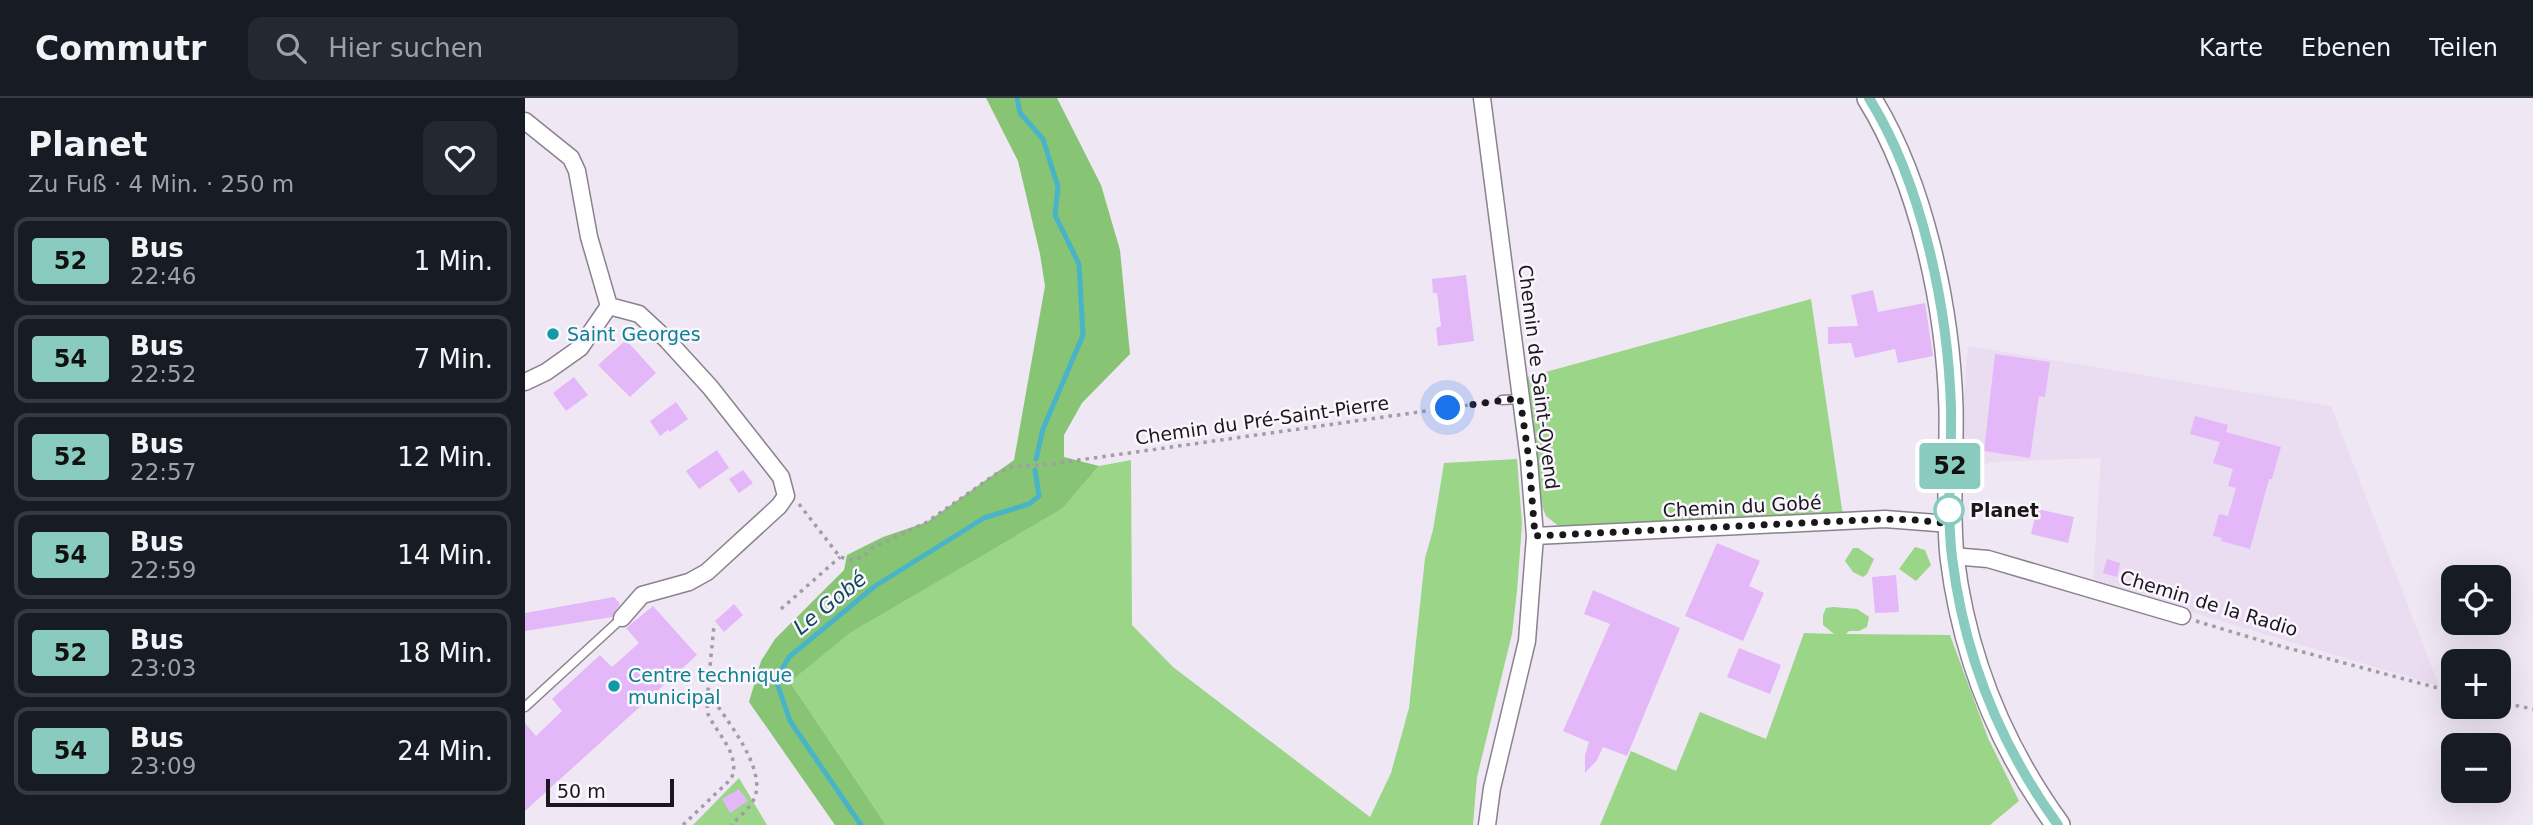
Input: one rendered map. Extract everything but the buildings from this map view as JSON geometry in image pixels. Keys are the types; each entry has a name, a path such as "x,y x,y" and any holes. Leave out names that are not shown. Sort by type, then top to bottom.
{"main road":[{"path":"1868,98 1899,157 1921,218 1930,253 1949,385 1949,524 1961,615 1986,695 2017,761 2035,793 2058,825"}],"street":[{"name":"Chemin de Saint-Oyend","path":"1482,98 1533,499 1535,536 1527,641 1492,788 1487,825"},
{"path":"525,121 571,158 577,171 589,237 609,306"},
{"path":"525,382 546,372 580,348 609,306"},
{"path":"609,306 639,314 667,340 710,387 781,477 786,496 779,506 707,572 689,582 642,595 622,618"},
{"name":"Chemin du Gobé","path":"1535,536 1885,519 1949,524"},
{"name":"Chemin de la Radio","path":"1952,556 1988,559 2182,616"}],"lane":[{"path":"1502,400 1520,398"},
{"path":"525,707 622,618"}],"path":[{"name":"Chemin du Pré-Saint-Pierre","path":"840,557 851,560 863,557 872,548 926,522 1010,467 1063,462 1502,400"},
{"path":"781,609 840,557 795,499 786,496"},
{"name":"Chemin de la Radio","path":"2182,616 2269,643 2441,689"},
{"path":"683,825 734,773 734,758 706,711 714,625"},
{"path":"709,692 755,765 758,786 753,802 730,825"},
{"path":"2511,704 2533,709"}],"shaded area":[{"path":"1968,346 2331,406 2439,686 2093,583 2101,458 1990,462 1963,479 1963,409"}],"green space":[{"path":"986,98 1057,98 1101,185 1120,250 1130,354 1082,403 1064,435 1064,457 1099,466 1062,509 851,632 790,682 886,825 835,825 749,702 761,661 775,639 844,570 847,555 883,537 927,522 1014,460 1045,286 1018,161"},
{"path":"1811,299 1843,516 1561,528 1546,516 1542,506 1524,378"},
{"path":"1517,459 1522,524 1512,634 1477,777 1473,825 886,825 790,682 850,632 1062,509 1099,466 1131,460 1132,625 1173,667 1370,817 1391,773 1409,708 1425,558 1433,530 1444,463"},
{"path":"1915,547 1925,550 1931,565 1916,581 1899,569"},
{"path":"1853,548 1858,548 1874,559 1863,577 1853,572 1845,561"},
{"path":"1826,608 1857,609 1869,617 1867,627 1846,634 1950,635 1988,738 2019,801 1990,825 1600,825 1631,751 1676,771 1700,712 1766,739 1804,633 1834,634 1823,625"},
{"path":"739,778 767,825 693,825"}],"waterway":[{"name":"Le Gobé","path":"1017,98 1020,113 1043,139 1058,187 1055,215 1079,264 1083,335 1043,429 1036,459"},
{"name":"Le Gobé","path":"861,825 790,721 776,680 789,657 875,586 984,518 1029,504 1039,496 1035,470"}],"bus line":[{"name":"52","path":"1869,98 1899,157 1921,218 1930,253 1947,362 1951,408 1949,510 1961,615 1973,657 2000,729 2035,793 2058,825"}],"place":[{"name":"Saint Georges","path":"553,334"},
{"name":"Planet","path":"1949,510"},
{"name":"Centre technique municipal","path":"614,686"}],"route":[{"path":"1448,408 1520,398 1529,460 1535,536 1885,519 1949,524 1949,510"}]}
